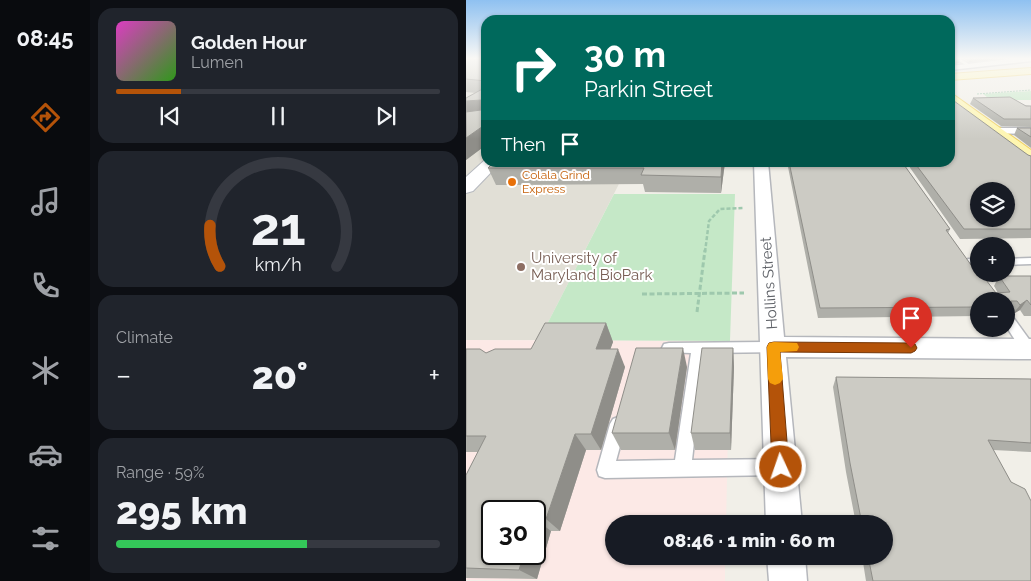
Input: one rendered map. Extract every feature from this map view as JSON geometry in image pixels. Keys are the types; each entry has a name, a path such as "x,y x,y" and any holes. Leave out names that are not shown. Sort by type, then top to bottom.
{"main road":[{"path":"955,93 995,131 1031,158"},
{"path":"466,187 488,167"}],"street":[{"path":"995,131 1031,131"},
{"name":"Hollins Street","path":"761,167 784,515"},
{"path":"774,347 1030,350"},
{"path":"787,565 788,581"}],"lane":[{"path":"1015,262 1031,262"},
{"path":"1015,329 1030,350"},
{"path":"654,349 774,347"},
{"path":"682,469 698,348"},
{"path":"621,414 605,470 781,467"}],"path":[{"path":"975,94 1026,86"},
{"path":"697,312 709,222 720,209 744,208"},
{"path":"642,294 744,293"}],"shaded area":[{"name":"University of Maryland BioPark","path":"466,85 481,85 481,167 528,167 622,178 539,340 466,340"},
{"path":"466,340 730,341 726,515 605,515 605,565 725,565 725,581 466,580"}],"green space":[{"path":"1031,91 1031,100 1010,100 1005,97 987,97 983,94"},
{"path":"614,194 735,194 730,341 539,340"}],"building":[{"path":"481,90 481,100 466,101 466,98"},
{"path":"1010,97 1026,106 1031,106 1031,119 1004,119 973,98"},
{"path":"955,102 1031,156 1031,229 964,229 918,167 955,167"},
{"path":"481,110 481,128 466,138 466,112"},
{"path":"1017,128 1031,128 1031,137"},
{"path":"722,167 721,177 641,175 644,168 488,168"},
{"path":"790,167 906,167 950,229 946,230 970,263 970,282 988,282 995,292 970,292 970,307 820,308"},
{"path":"1015,276 1031,276 1031,305 1027,300 1020,305 1015,301 1015,292 1010,292 1003,282 1015,282"},
{"path":"545,323 606,323 596,349 618,349 591,434 575,434 546,519 546,500 481,500 481,565 521,565 519,570 466,568 466,475 486,436 466,436 466,349 480,349 486,353 495,349 531,349"},
{"path":"636,348 683,348 669,433 612,433"},
{"path":"702,348 733,348 730,433 691,433"},
{"path":"836,377 1031,379 1031,443 988,440 1011,482 1025,489 1031,501 1031,581 873,581 870,565 893,565 893,515 860,515"}],"slow traffic":[{"path":"775,379 774,347 793,347"}],"place":[{"name":"Colala Grind Express","path":"512,182"},
{"name":"University of Maryland BioPark","path":"521,267"}],"route":[{"path":"781,467 774,347 911,348"}]}
